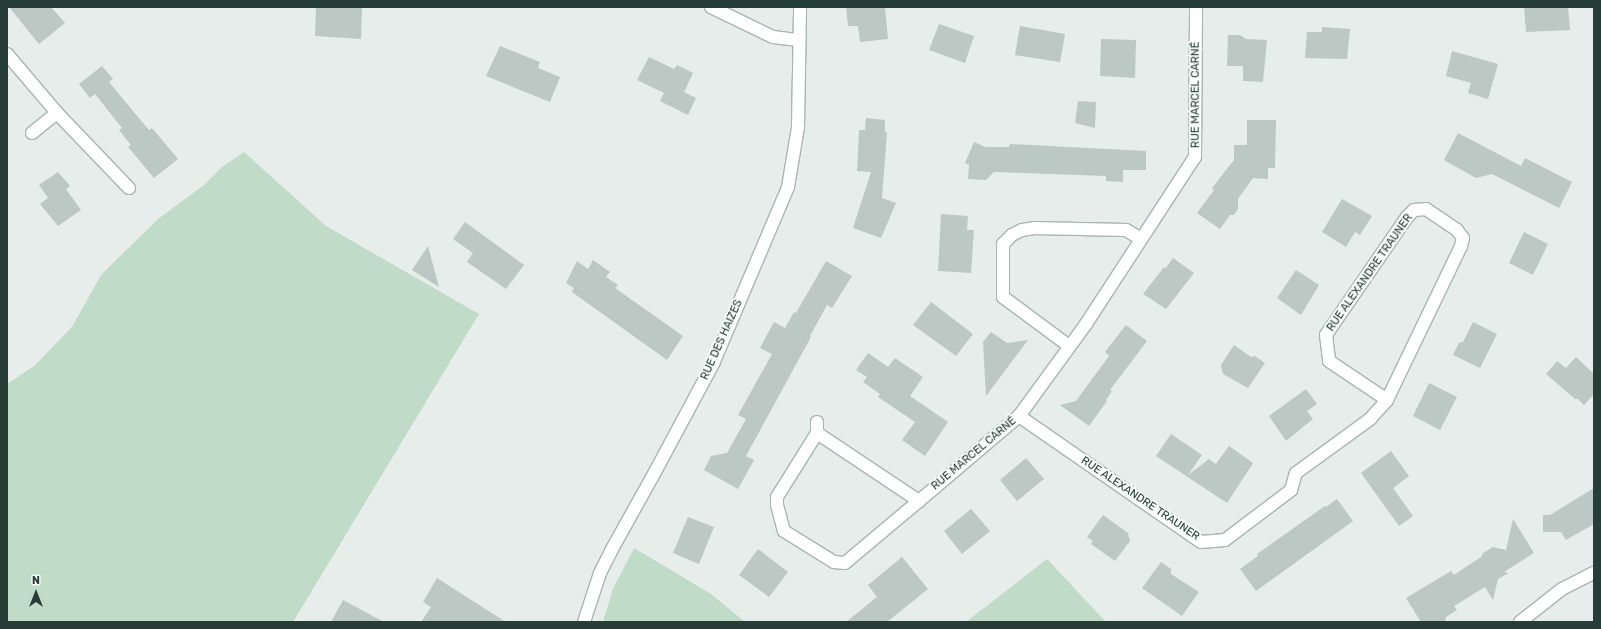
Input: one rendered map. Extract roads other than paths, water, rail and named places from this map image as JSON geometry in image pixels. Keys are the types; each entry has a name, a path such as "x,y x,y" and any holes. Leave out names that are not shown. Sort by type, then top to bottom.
{"street":[{"path":"711,7 773,37 799,40"},
{"name":"RUE DES HAIZES","path":"584,622 594,590 611,551 713,364 788,187 798,127 800,7"},
{"name":"RUE MARCEL CARNÉ","path":"918,501 817,428 777,497 777,505 784,531 834,562 845,563 1019,416 1086,324 1140,239 1196,157 1196,7"},
{"path":"7,54 58,113 129,188"},
{"path":"32,133 58,113"},
{"name":"RUE ALEXANDRE TRAUNER","path":"1019,416 1201,542 1225,540 1291,490 1296,473 1370,419 1387,400 1461,246 1463,238 1457,230 1426,208 1414,210 1407,217 1326,335 1329,361 1387,400"},
{"path":"1069,346 1003,297 1003,244 1012,235 1022,230 1034,228 1126,230 1140,239"},
{"path":"1520,622 1562,589 1594,573"}]}
